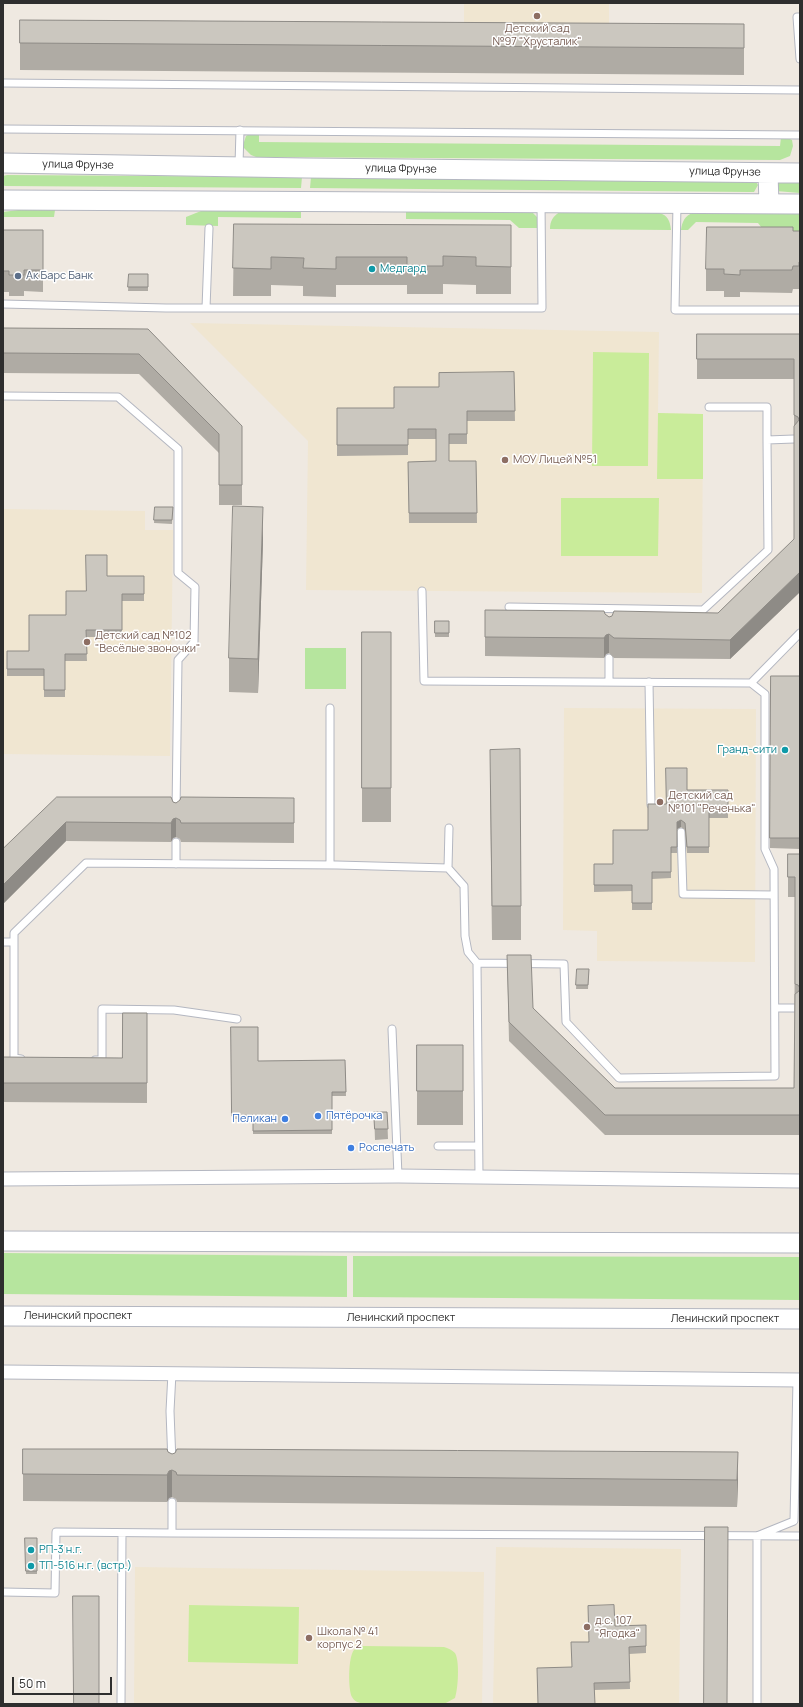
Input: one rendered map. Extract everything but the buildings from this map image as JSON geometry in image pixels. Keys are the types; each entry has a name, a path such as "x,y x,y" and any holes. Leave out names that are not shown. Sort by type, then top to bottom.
{"main road":[{"name":"улица Фрунзе","path":"3,163 239,167 800,172"},
{"path":"768,172 769,204"},
{"path":"3,200 800,204"},
{"path":"3,1241 800,1242"},
{"name":"Ленинский проспект","path":"3,1316 800,1319"}],"street":[{"path":"3,1179 398,1176 800,1181"},
{"path":"3,1372 799,1380"}],"lane":[{"path":"800,17 798,17 800,59"},
{"path":"3,83 800,90"},
{"path":"3,129 800,135"},
{"path":"239,167 240,130"},
{"path":"3,304 206,308 542,308 541,203"},
{"path":"677,204 675,310 800,310"},
{"path":"206,308 209,228"},
{"path":"3,396 118,397 178,450 178,573 195,587 194,642 178,660 176,817"},
{"path":"509,608 703,610 768,550 767,407 709,407"},
{"path":"767,440 794,439"},
{"path":"422,591 424,681 751,683 765,694 765,849 774,869 775,1076 619,1078 566,1022 564,964 477,963"},
{"path":"609,609 609,618"},
{"path":"751,683 800,632"},
{"path":"609,658 609,682"},
{"path":"649,682 651,805"},
{"path":"330,708 330,865"},
{"path":"449,828 448,868 464,886 465,936 468,952 477,963 479,1177"},
{"path":"681,832 683,894 774,895"},
{"path":"176,842 176,864"},
{"path":"29,1059 14,1058 14,933 86,863 330,865 448,868"},
{"path":"3,942 14,942"},
{"path":"775,1008 795,1008"},
{"path":"88,1060 102,1060 102,1009 174,1010 237,1019"},
{"path":"392,1029 398,1176"},
{"path":"438,1146 478,1146"},
{"path":"172,1373 170,1410 172,1469"},
{"path":"757,1536 794,1521 799,1380"},
{"path":"172,1502 172,1533"},
{"path":"3,1592 54,1593 56,1532 800,1536"},
{"path":"121,1704 122,1533"},
{"path":"757,1536 757,1704"}],"shaded area":[{"name":"Детский сад №97 \"Хрусталик\"","path":"464,3 609,3 609,31 464,30"},
{"name":"МОУ Лицей №51","path":"190,323 659,332 658,413 703,414 702,593 306,590 308,441"},
{"name":"Детский сад №102 \"Весёлые звоночки\"","path":"3,509 145,511 145,530 173,530 170,756 3,754"},
{"name":"Детский сад №101 \"Реченька\"","path":"564,708 756,709 755,962 597,961 597,931 563,930"},
{"name":"д.с. 107 \"Ягодка\"","path":"496,1547 681,1549 679,1704 493,1704"},
{"name":"Школа № 41 корпус 2","path":"135,1567 484,1572 482,1704 134,1704"}],"green space":[{"path":"253,132 259,132 259,142 780,146 781,137 786,137 792,140 793,146 790,156 780,160 256,157 251,155 244,148 246,136"},
{"path":"3,176 302,177 301,188 5,186 3,185"},
{"path":"311,177 751,181 756,182 758,185 754,192 310,188"},
{"path":"779,181 800,181 800,193 776,191 774,185"},
{"path":"26,209 55,210 54,217 3,217 3,212"},
{"path":"206,209 301,211 301,218 218,217 218,226 186,225 186,217"},
{"path":"406,211 532,212 537,217 538,228 519,228 510,220 406,219"},
{"path":"560,212 659,213 665,215 668,219 671,230 550,229 552,219"},
{"path":"693,213 800,214 800,232 765,232 758,223 696,222 688,230 681,230 684,219"},
{"path":"593,352 649,353 648,466 592,466"},
{"path":"658,413 703,414 703,479 657,479"},
{"path":"561,498 659,498 658,556 561,556"},
{"path":"305,648 346,648 346,689 305,689"},
{"path":"3,1253 347,1256 347,1297 3,1294"},
{"path":"353,1256 800,1257 800,1300 353,1297"},
{"path":"189,1605 299,1607 298,1664 188,1662"},
{"path":"363,1646 444,1647 450,1649 455,1653 458,1662 458,1682 455,1698 444,1704 363,1704 357,1702 353,1699 351,1693 349,1681 350,1666 354,1650"}],"place":[{"name":"Детский сад №97 \"Хрусталик\"","path":"537,16"},
{"name":"Медгард","path":"372,269"},
{"name":"Ак Барс Банк","path":"18,276"},
{"name":"МОУ Лицей №51","path":"505,460"},
{"name":"Детский сад №102 \"Весёлые звоночки\"","path":"87,642"},
{"name":"Гранд-сити","path":"785,750"},
{"name":"Детский сад №101 \"Реченька\"","path":"660,802"},
{"name":"Пятёрочка","path":"318,1116"},
{"name":"Пеликан","path":"285,1119"},
{"name":"Роспечать","path":"351,1148"},
{"name":"РП-3 н.г.","path":"31,1550"},
{"name":"ТП-516 н.г. (встр.)","path":"31,1566"},
{"name":"д.с. 107 \"Ягодка\"","path":"587,1627"},
{"name":"Школа № 41 корпус 2","path":"309,1638"}]}
